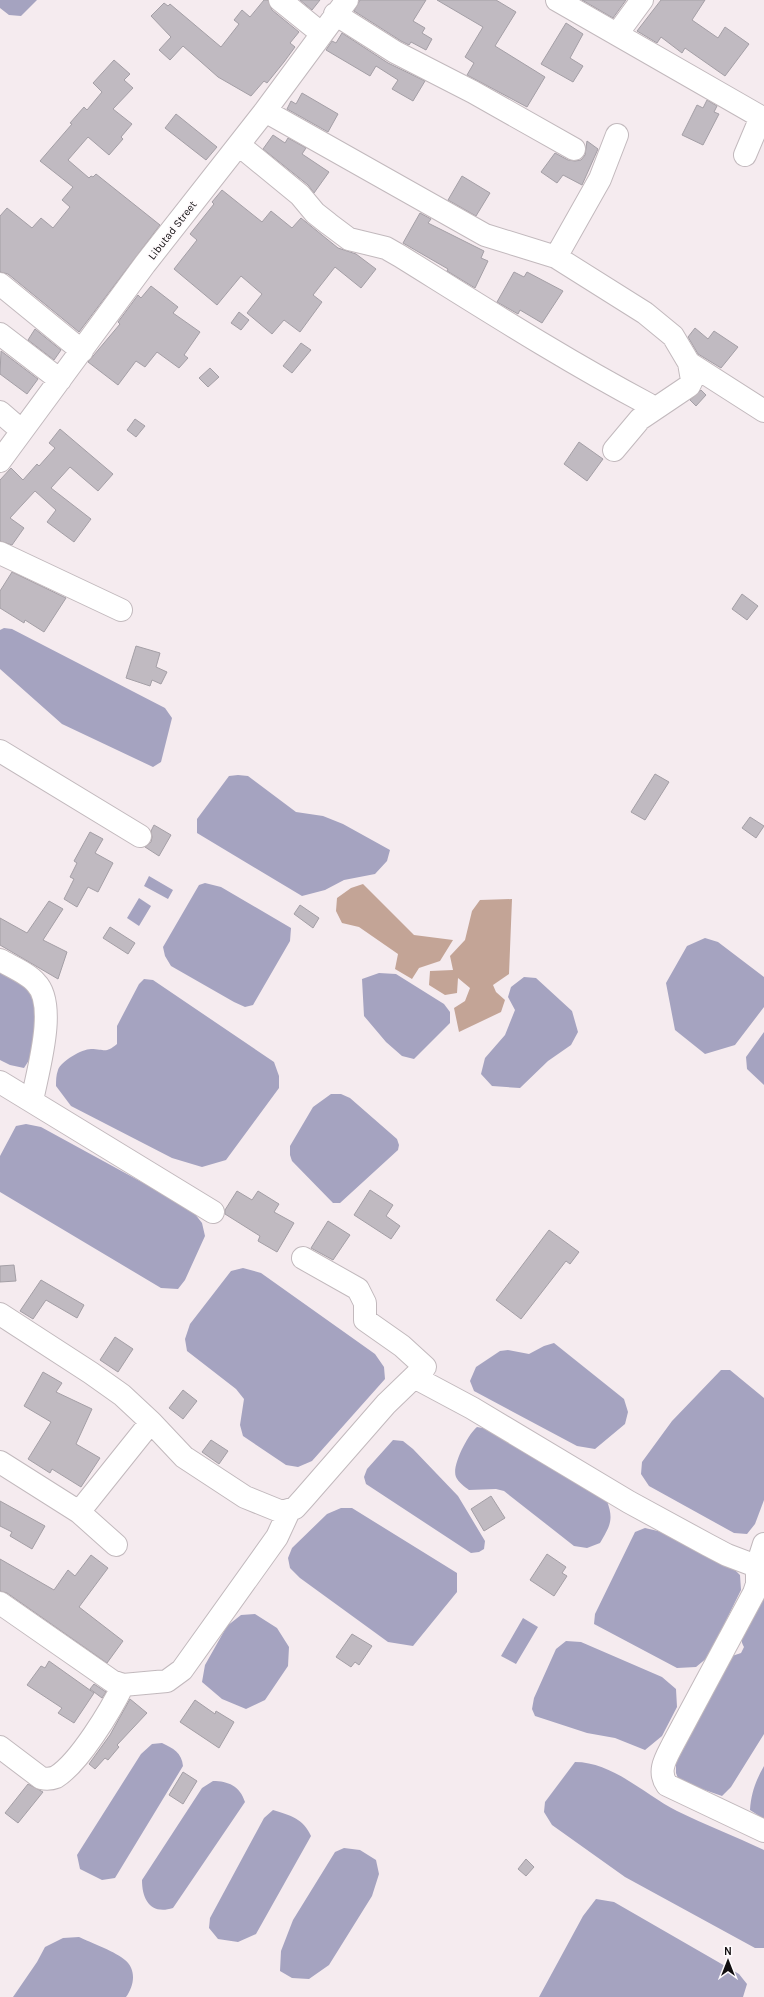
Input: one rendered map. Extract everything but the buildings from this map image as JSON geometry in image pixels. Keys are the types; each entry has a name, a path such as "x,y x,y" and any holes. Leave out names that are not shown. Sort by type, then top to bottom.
{"street":[{"path":"280,0 322,33"},
{"path":"557,0 762,113 745,155"},
{"path":"617,34 642,0"},
{"path":"341,7 395,52 473,92 574,149"},
{"name":"Libutad Street","path":"0,461 145,264 265,111 341,7"},
{"path":"265,111 485,235 556,257 645,313 673,336 690,363 764,411"},
{"path":"556,257 600,179 617,135"},
{"path":"239,145 300,195 315,212 349,239 386,248 503,321 608,383 648,404 652,409"},
{"path":"0,284 82,351"},
{"path":"0,334 60,380"},
{"path":"614,450 640,419 652,409 689,386 692,380 690,363"},
{"path":"0,412 22,431"},
{"path":"0,553 121,610"},
{"path":"0,751 140,836"},
{"path":"0,960 37,983 46,999 47,1019 32,1101"},
{"path":"0,1082 214,1212"},
{"path":"0,1314 122,1395 152,1422 184,1457 245,1498 282,1512 288,1511 300,1503 386,1404 424,1367 402,1346 365,1320 365,1303 358,1289 303,1258"},
{"path":"414,1377 472,1408 630,1502 695,1538 727,1555 761,1567"},
{"path":"79,1512 152,1422"},
{"path":"0,1462 79,1512 116,1545"},
{"path":"0,1603 112,1681 123,1685 167,1681 182,1670 277,1538 288,1511"},
{"path":"764,1544 761,1567 754,1593 663,1763 662,1773 667,1784 764,1831"},
{"path":"0,1748 40,1778 49,1779 55,1777 69,1766 94,1734 113,1706 123,1685"}],"shaded area":[{"path":"363,884 414,935 453,940 440,961 419,968 412,979 395,969 398,954 359,927 342,923 336,911 337,898 351,888"},
{"path":"512,899 509,974 493,985 496,992 505,1000 501,1012 459,1032 454,1008 465,1001 470,988 458,978 457,993 445,995 429,985 430,971 453,970 450,956 465,940 472,911 480,900"}],"water":[{"path":"0,0 37,0 21,16 9,15 0,8"},
{"path":"4,628 12,629 165,708 172,718 161,762 153,767 62,724 0,669 0,630"},
{"path":"229,776 248,776 296,812 323,816 343,824 390,850 387,861 375,874 344,880 325,890 302,896 197,833 197,819"},
{"path":"149,876 173,890 168,899 144,886"},
{"path":"205,883 221,887 291,928 290,941 253,1005 245,1007 234,1002 171,966 165,956 163,947 199,885"},
{"path":"139,898 151,906 139,926 127,918"},
{"path":"705,938 718,942 764,977 764,1007 735,1045 705,1054 675,1030 666,983 687,946"},
{"path":"0,967 40,998 33,1054 24,1068 10,1065 0,1060"},
{"path":"379,973 396,974 444,1004 450,1012 450,1023 414,1059 402,1056 386,1042 364,1016 362,979"},
{"path":"524,977 536,978 572,1011 578,1032 571,1045 548,1061 520,1088 492,1086 481,1074 485,1058 505,1035 515,1010 508,997 511,987"},
{"path":"144,979 153,980 274,1062 279,1076 279,1088 226,1160 202,1167 172,1158 71,1106 56,1086 56,1076 58,1070 67,1059 77,1053 91,1049 107,1050 117,1044 117,1026 139,984"},
{"path":"764,1032 764,1085 747,1069 746,1057"},
{"path":"331,1094 341,1094 350,1098 397,1139 399,1145 398,1150 340,1203 333,1203 292,1161 290,1155 290,1146 313,1107"},
{"path":"26,1124 41,1127 191,1209 202,1223 205,1236 185,1280 178,1289 161,1288 0,1192 0,1156 16,1126"},
{"path":"243,1268 261,1273 375,1354 384,1367 385,1379 312,1461 298,1467 286,1465 243,1436 240,1425 244,1399 236,1389 187,1351 185,1339 190,1324 231,1271"},
{"path":"554,1343 624,1399 628,1412 625,1424 595,1449 577,1446 474,1391 470,1381 476,1367 500,1351 508,1350 529,1354 544,1346"},
{"path":"721,1370 730,1370 764,1398 764,1500 755,1524 747,1534 734,1533 649,1486 641,1474 642,1462 672,1421"},
{"path":"477,1427 488,1429 607,1501 610,1513 610,1523 600,1543 587,1548 574,1546 504,1491 496,1489 469,1490 458,1481 455,1472 458,1458 470,1436"},
{"path":"393,1440 403,1441 413,1449 458,1496 485,1541 484,1549 479,1552 471,1553 366,1484 364,1477 367,1469"},
{"path":"341,1508 352,1508 457,1573 457,1592 413,1646 388,1642 300,1578 290,1568 288,1558 292,1548 327,1514"},
{"path":"645,1528 662,1532 731,1566 740,1575 741,1590 708,1657 696,1667 677,1668 594,1624 595,1614 635,1532"},
{"path":"764,1593 764,1734 731,1787 722,1796 679,1781 676,1773 676,1763 732,1656 741,1653 744,1647 742,1634 744,1627"},
{"path":"255,1614 277,1628 289,1647 288,1666 265,1700 246,1709 222,1699 202,1682 205,1665 227,1626 241,1615"},
{"path":"523,1618 538,1627 516,1664 501,1656"},
{"path":"566,1641 581,1642 662,1677 676,1689 677,1707 662,1736 645,1750 615,1738 587,1733 535,1716 532,1709 534,1698 556,1649"},
{"path":"162,1743 179,1754 183,1766 115,1878 102,1880 80,1869 77,1855 141,1754 152,1744"},
{"path":"575,1762 589,1763 616,1773 677,1811 764,1850 764,1948 755,1948 625,1877 552,1825 544,1812 545,1802"},
{"path":"764,1766 764,1819 750,1810 754,1787"},
{"path":"213,1781 228,1783 237,1788 245,1802 173,1908 165,1910 154,1907 149,1904 146,1899 142,1887 142,1880 202,1788"},
{"path":"273,1810 296,1818 304,1825 311,1836 256,1934 238,1942 218,1939 209,1928 210,1918 264,1818"},
{"path":"344,1848 360,1850 376,1860 379,1874 372,1896 329,1965 309,1979 292,1978 280,1971 281,1951 293,1920 335,1852"},
{"path":"596,1899 614,1902 739,1974 747,1984 743,1997 539,1997 583,1916"},
{"path":"79,1937 116,1954 129,1964 133,1973 133,1978 131,1988 126,1997 13,1997 37,1962 45,1947 63,1938"}]}
